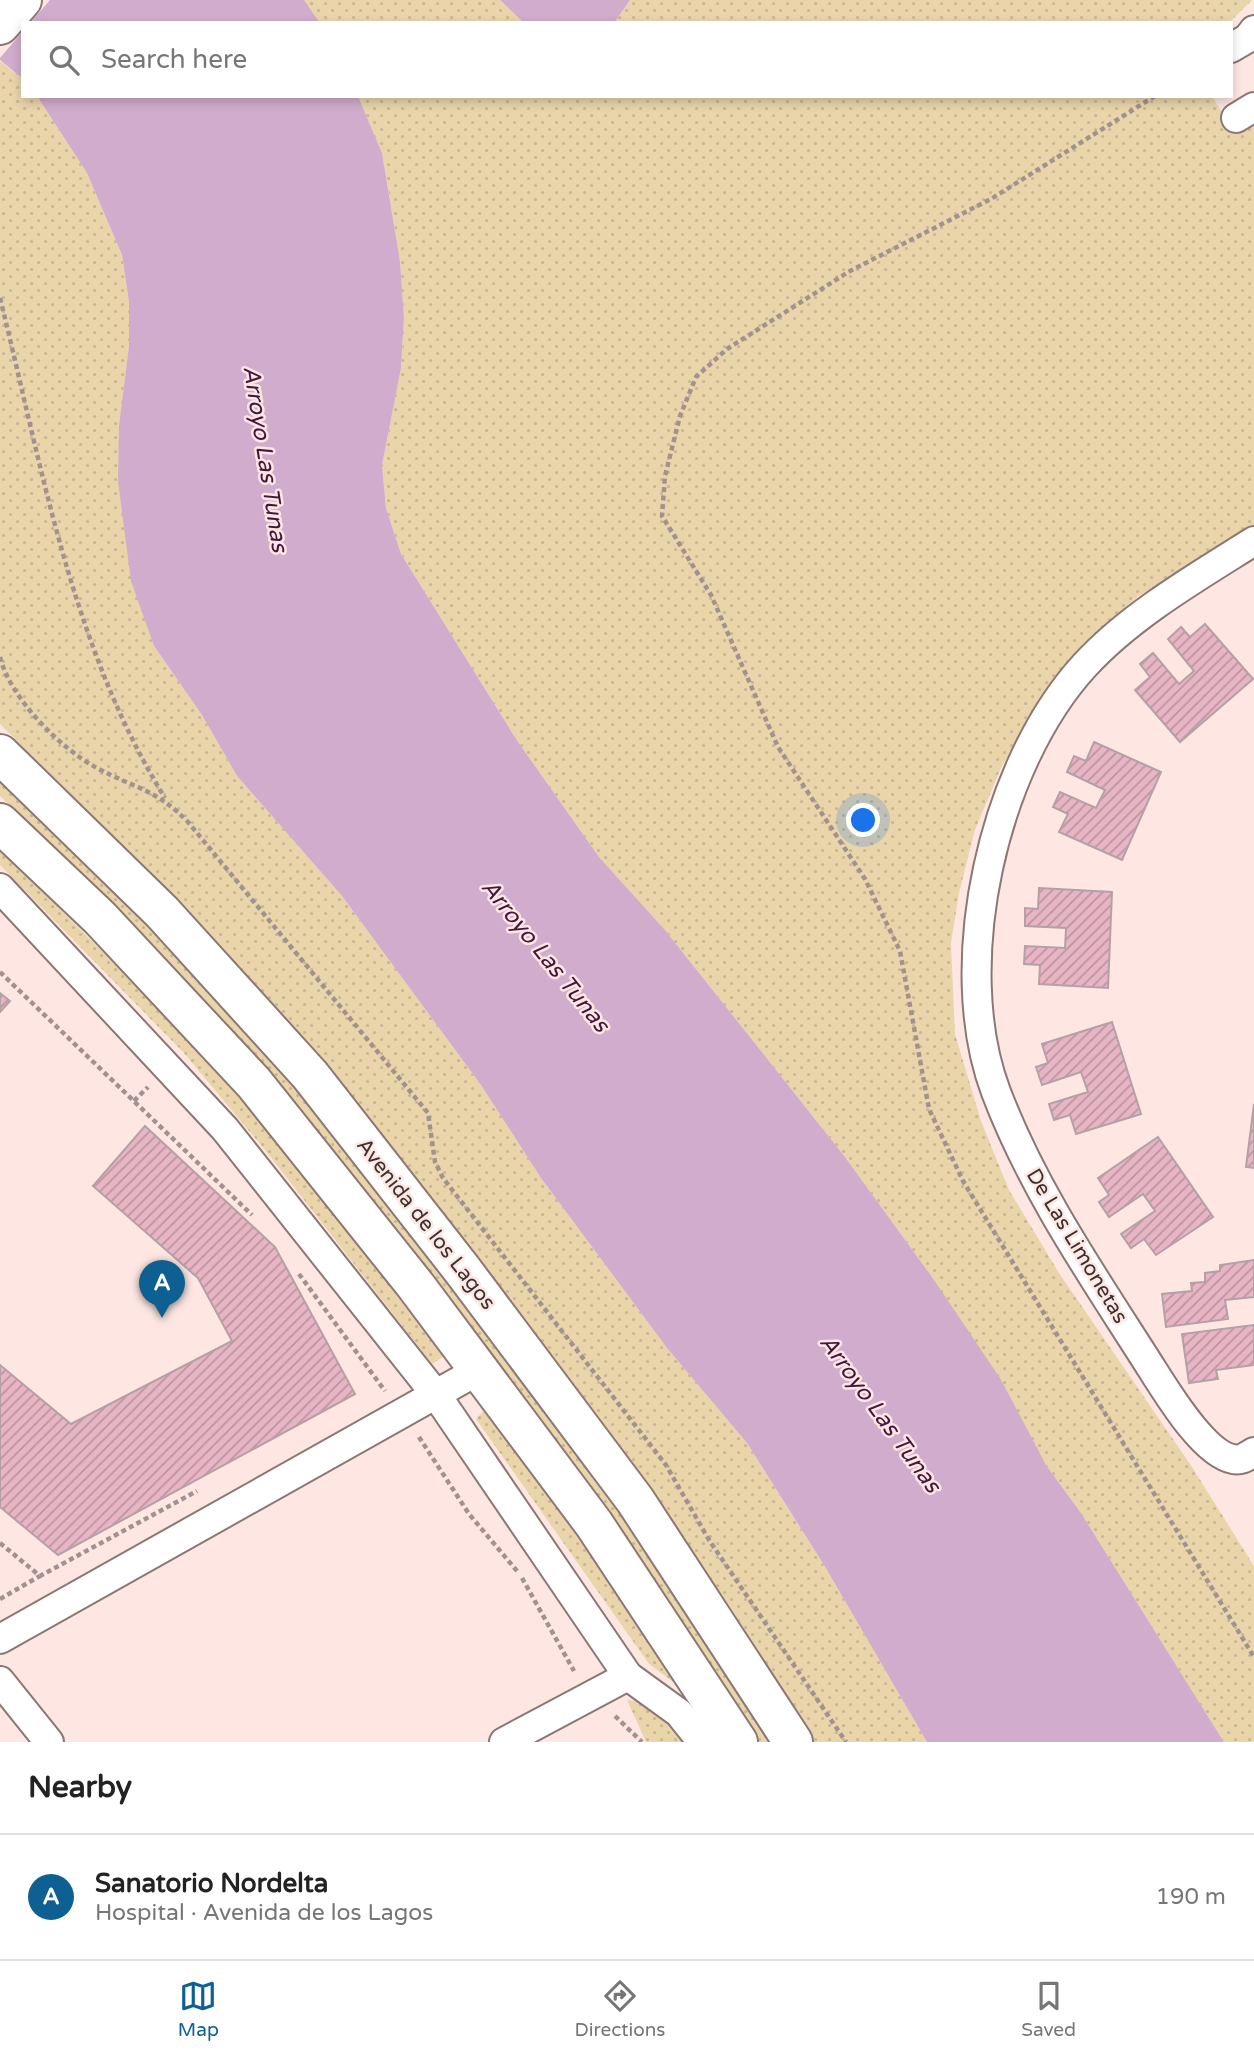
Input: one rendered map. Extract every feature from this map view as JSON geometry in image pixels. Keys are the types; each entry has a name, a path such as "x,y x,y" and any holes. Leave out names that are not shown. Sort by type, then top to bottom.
{"street":[{"path":"0,25 22,0"},
{"path":"1233,47 1248,38 1254,30"},
{"name":"De Las Limonetas","path":"1254,541 1166,598 1125,631 1085,665 1054,707 1010,792 992,850 978,934 977,992 983,1046 995,1090 1038,1189 1160,1382 1210,1448 1233,1459 1242,1460 1254,1452"},
{"name":"Avenida de los Lagos","path":"0,754 162,912 310,1075 464,1272 635,1500 793,1742"},
{"path":"0,822 100,918 254,1083 479,1370 594,1524 738,1742"},
{"path":"0,888 225,1129 437,1396 628,1676 679,1713 702,1742"},
{"path":"0,1639 404,1415 479,1370"},
{"path":"504,1742 628,1676"},
{"path":"0,1681 49,1742"}],"path":[{"path":"1152,98 991,199 850,271 727,348 696,377 680,416 665,476 662,516 711,595 778,747 865,879 900,951 929,1109 962,1181 1254,1657"},
{"path":"0,298 80,616 142,761 168,801 428,1112 435,1162 443,1178 666,1465 709,1540 846,1742"},
{"path":"0,657 22,699 63,746 94,766 168,801"},
{"path":"0,972 261,1223"},
{"path":"294,1268 404,1415 469,1514 518,1571 557,1644 591,1696 642,1742"},
{"path":"373,1397 385,1390"},
{"path":"0,1599 206,1486"},
{"path":"0,1543 40,1576"}],"shaded area":[{"path":"304,0 500,0 522,21 319,21"},
{"path":"630,0 1252,0 1231,21 615,21"},
{"path":"0,61 21,77 21,98 38,98 87,173 122,255 129,302 129,347 119,425 146,621 154,646 202,715 237,776 342,896 481,1085 541,1178 667,1348 747,1443 824,1565 927,1742 813,1742 731,1608 545,1350 157,882 0,724"},
{"path":"359,98 1213,98 1232,129 1254,126 1254,526 1137,597 1082,645 1042,697 1001,768 975,830 959,893 951,943 955,1034 981,1121 1009,1190 1059,1273 1192,1467 1254,1566 1254,1742 1224,1742 1081,1513 1046,1465 932,1277 845,1157 665,930 599,857 516,739 401,554 386,508 382,465 401,367 404,318 400,261 382,153"},
{"path":"0,771 253,1033 427,1250 670,1578 778,1742 756,1742 80,873 0,796"},
{"path":"0,850 190,1038 278,1138 446,1355 432,1364 265,1150 183,1052 0,865"},
{"path":"486,1408 520,1451 684,1690 649,1664 476,1419"},
{"path":"627,1700 656,1708 689,1742 646,1742"}],"water":[{"path":"0,0 304,0 319,21 21,21 21,77 0,60"},
{"path":"500,0 630,0 615,21 522,21"},
{"name":"Arroyo Las Tunas","path":"38,98 359,98 382,153 400,261 404,318 401,368 382,465 386,508 401,554 516,739 599,857 665,930 845,1157 932,1277 1000,1378 1046,1465 1081,1513 1224,1742 927,1742 824,1565 747,1443 667,1348 541,1178 481,1085 342,896 237,776 202,715 154,646 131,581 118,481 119,425 129,346 129,302 122,255 87,173"}],"pier":[{"path":"50,0 32,21 21,21 21,33 0,58 0,1"}],"building":[{"path":"1205,624 1253,679 1180,742 1135,690 1150,677 1140,664 1153,653 1179,684 1194,671 1168,639 1181,627 1190,637"},
{"path":"1094,742 1161,772 1122,860 1059,832 1068,814 1053,807 1060,792 1096,808 1105,790 1067,772 1074,756 1086,761"},
{"path":"1039,888 1112,892 1108,988 1039,984 1040,965 1024,964 1025,946 1065,948 1066,928 1025,926 1025,908 1038,909"},
{"path":"0,993 10,1001 0,1012"},
{"path":"1112,1022 1141,1114 1076,1134 1070,1115 1054,1120 1049,1104 1088,1092 1081,1072 1042,1085 1036,1067 1048,1063 1042,1044"},
{"path":"1254,1104 1254,1168 1246,1167"},
{"path":"145,1126 275,1247 355,1394 58,1555 0,1507 0,1365 71,1424 232,1341 198,1278 93,1186"},
{"path":"1158,1137 1213,1217 1156,1255 1144,1239 1131,1248 1121,1234 1155,1211 1143,1194 1109,1217 1099,1202 1109,1195 1098,1178"},
{"path":"1254,1260 1254,1297 1225,1300 1228,1319 1166,1327 1162,1294 1192,1291 1191,1283 1205,1282 1205,1273 1220,1271 1220,1265"},
{"path":"1254,1325 1254,1365 1216,1370 1218,1379 1189,1383 1182,1334"}],"place":[{"name":"Sanatorio Nordelta","path":"162,1318"}]}
